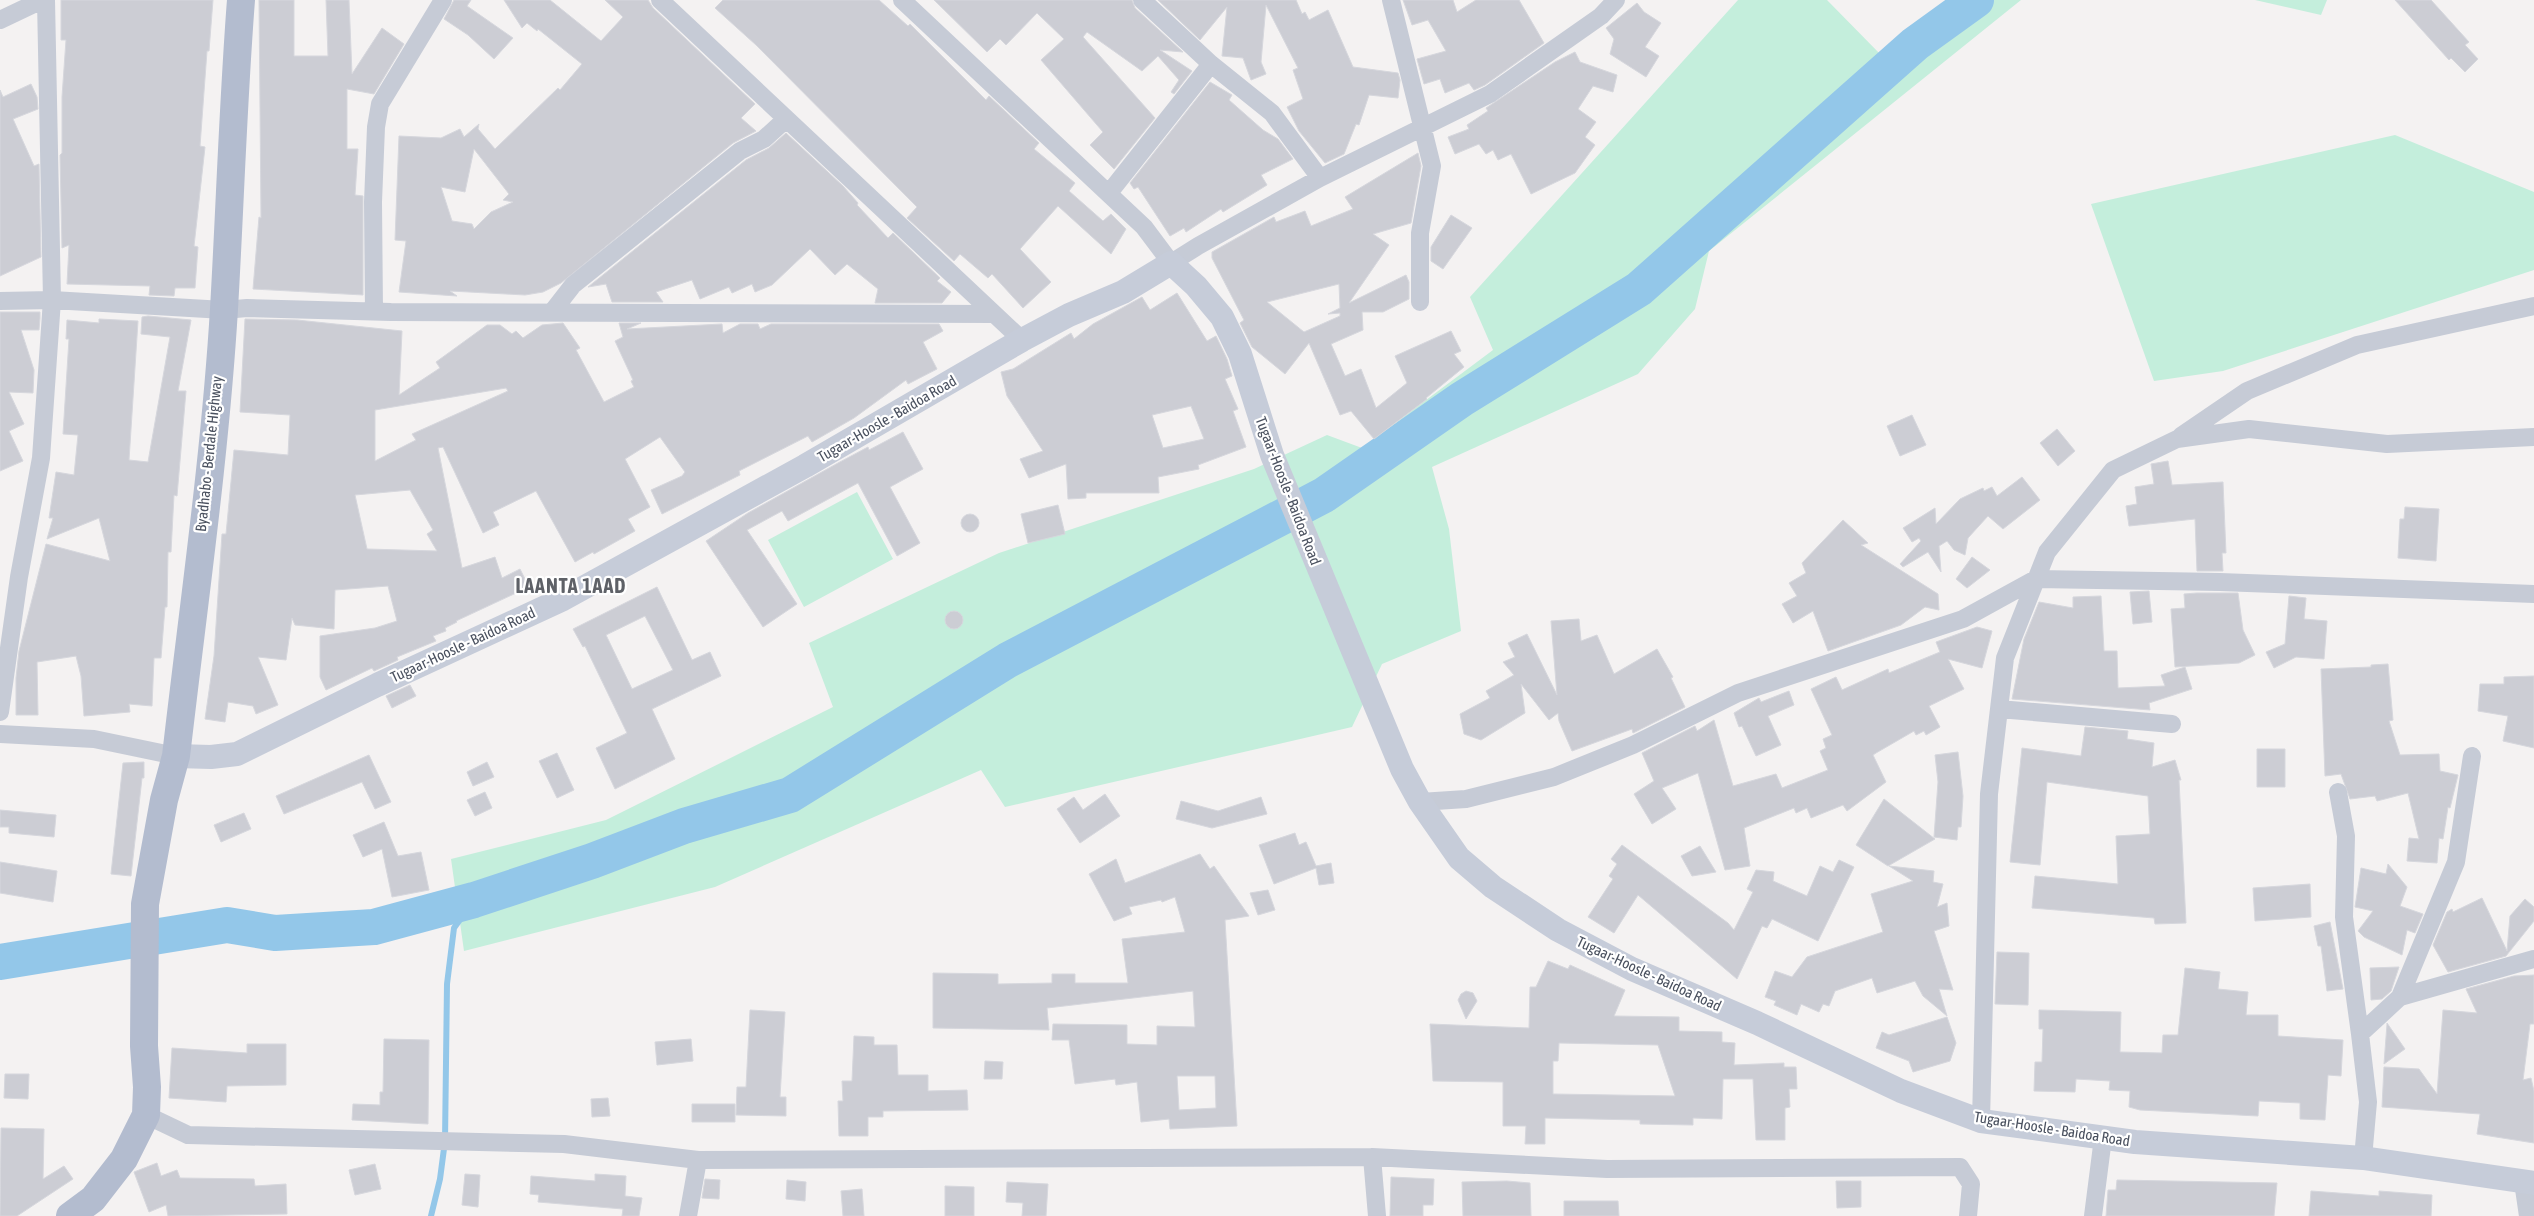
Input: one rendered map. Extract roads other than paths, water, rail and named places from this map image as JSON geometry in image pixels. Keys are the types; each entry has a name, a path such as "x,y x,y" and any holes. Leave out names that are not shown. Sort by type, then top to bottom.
{"main road":[{"name":"Byadhabo - Berdale Highway","path":"146,1115 147,1087 144,1046 145,904 164,800 176,756 224,310 233,114 241,0"},
{"name":"Tugaar-Hoosle - Baidoa Road","path":"176,756 211,757 237,754 377,685 563,599 804,466 1022,340 1069,315 1123,292 1171,263 1196,286 1222,317 1240,354 1272,455 1402,769 1420,802 1459,858 1493,887 1558,930 1632,969 1757,1023 1901,1091 1981,1121 2103,1138 2363,1158 2529,1182"},
{"path":"70,1216 92,1199 124,1159 146,1115"}],"street":[{"path":"0,20 44,0 52,300 41,458 19,577 0,712"},
{"path":"374,311 373,202 376,127 380,104 443,0"},
{"path":"660,0 1022,340"},
{"path":"902,0 1144,227 1171,263 1320,178 1490,94 1601,16 1616,0"},
{"path":"1142,0 1211,64 1272,112 1320,178"},
{"path":"1391,0 1424,127 1432,166 1420,233 1420,302"},
{"path":"1109,193 1211,64"},
{"path":"552,312 574,285 740,151 764,139 786,119"},
{"path":"0,300 52,300 224,310 246,308 374,311 994,314"},
{"path":"1981,1121 1989,794 2005,658 2047,552 2113,470 2177,440 2247,391 2357,344 2534,306"},
{"path":"2177,440 2249,429 2386,444 2534,438"},
{"path":"1420,802 1466,799 1554,777 1633,745 1738,693 1963,618 2036,579 2220,582 2534,594"},
{"path":"1999,709 2172,724"},
{"path":"0,734 94,739 176,756"},
{"path":"2360,1034 2400,997 2456,862 2472,756"},
{"path":"2338,792 2346,836 2344,917 2368,1102 2363,1158"},
{"path":"2400,997 2534,959"},
{"path":"146,1115 188,1135 564,1144 698,1160 1372,1157 1607,1169 1960,1167 1971,1184 1968,1216"},
{"path":"2093,1216 2103,1138"},
{"path":"1372,1157 1377,1216"},
{"path":"688,1216 698,1160"},
{"path":"2528,1216 2529,1182"}],"waterway":[{"path":"0,962 227,925 275,933 374,927 474,900 592,861 684,826 790,795 1008,660 1324,495 1462,399 1639,289 1915,44 1976,0"},
{"path":"431,1216 440,1179 445,1141 447,984 454,928 474,900"}],"district":[{"name":"LAANTA 1AAD","path":"571,586"}]}
